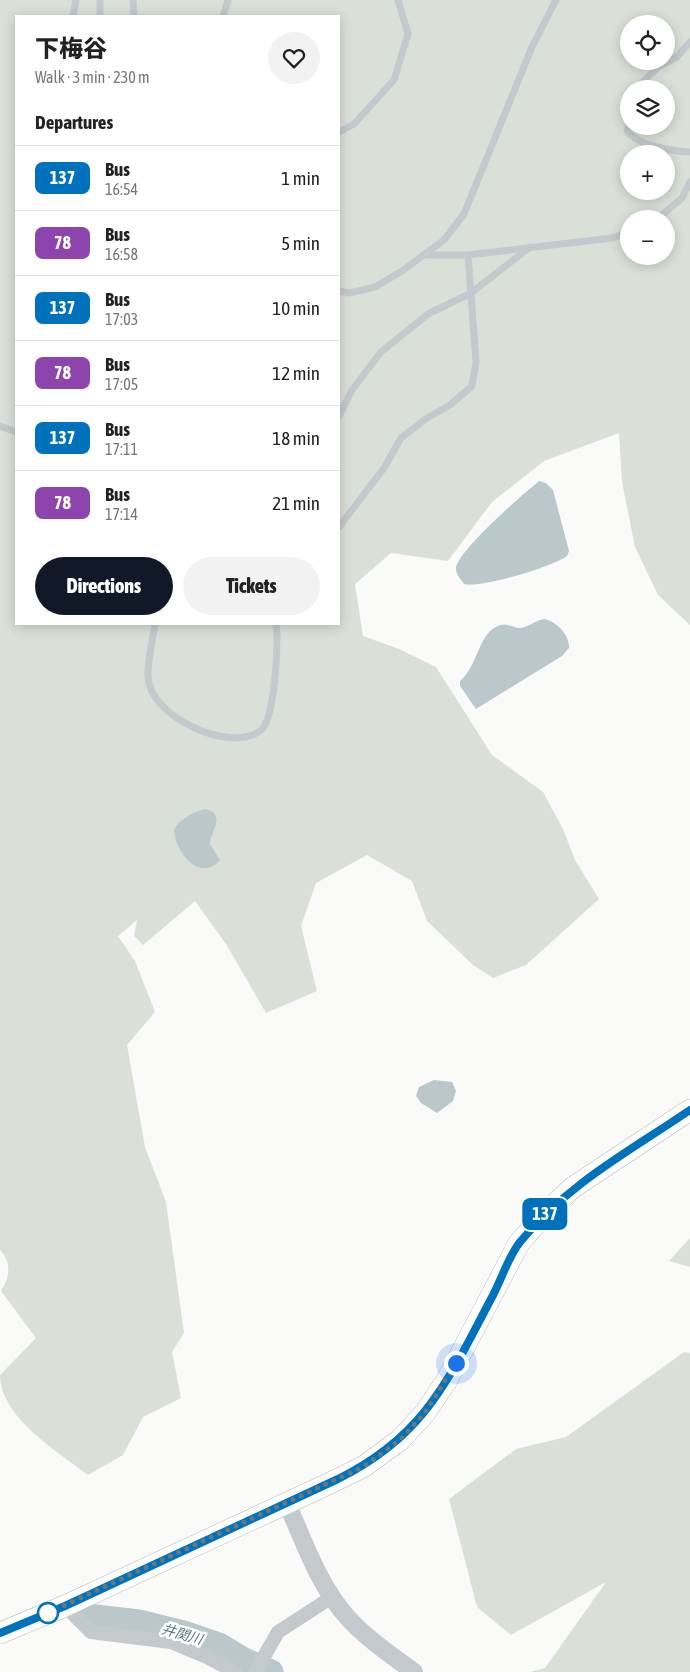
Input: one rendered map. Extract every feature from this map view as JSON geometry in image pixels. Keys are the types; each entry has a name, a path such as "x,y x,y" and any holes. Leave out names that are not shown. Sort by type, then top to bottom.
{"main road":[{"path":"0,1633 65,1606 363,1467 400,1440 425,1413 448,1380 519,1243 572,1188 690,1110"}],"street":[{"path":"287,1503 325,1587 347,1618 376,1645 414,1672"},
{"path":"255,1672 278,1632 332,1597"},
{"path":"65,1606 91,1632 171,1642 207,1657 235,1672"}],"lane":[{"path":"73,15 76,0"},
{"path":"100,0 100,15"},
{"path":"133,0 134,15"},
{"path":"223,15 228,0"},
{"path":"340,131 354,124 394,80 408,34 398,0"},
{"path":"340,291 349,293 375,287 444,240 464,214 532,47 556,0"},
{"path":"643,80 659,66 677,57 690,42"},
{"path":"630,135 633,139 674,151 690,152"},
{"path":"668,210 682,198 690,182"},
{"path":"423,256 468,255 612,238 620,235"},
{"path":"340,414 352,390 381,352 428,314 470,293 530,247"},
{"path":"340,526 384,468 401,438 427,418 450,405 472,386 476,362 468,255"},
{"path":"2,427 15,431"},
{"path":"155,625 148,677 155,695 164,709 184,723 211,734 247,737 262,730 269,717 278,638 276,625"}],"shaded area":[{"path":"0,0 690,0 690,625 658,595 635,547 622,482 619,433 544,461 492,502 448,561 391,553 355,584 363,636 399,649 436,667 492,755 543,792 563,829 575,860 599,899 526,965 493,978 473,965 427,921 412,881 367,855 316,883 301,926 317,991 266,1013 226,944 195,901 143,945 134,936 137,920 118,936 135,961 155,1012 127,1045 145,1147 166,1202 184,1333 172,1352 181,1398 143,1417 123,1455 88,1475 47,1444 20,1419 10,1405 3,1390 0,1375 36,1338 1,1291 8,1275 6,1260 0,1250"},
{"path":"539,481 546,483 553,490 569,551 567,556 547,566 517,576 486,583 464,584 457,574 456,567 469,547 493,522"},
{"path":"544,619 549,620 561,629 567,638 569,648 562,656 476,709 460,686 460,681 471,667 487,635 500,625 505,624 522,628"},
{"path":"206,809 215,815 216,824 210,844 220,860 212,866 205,868 197,867 184,856 179,848 174,831 179,823 187,817"},
{"path":"434,1080 452,1082 456,1091 453,1101 437,1113 421,1103 416,1096 419,1087"},
{"path":"690,1238 690,1267 669,1261"},
{"path":"684,1352 690,1353 690,1672 531,1672 545,1668 606,1582 511,1635 477,1607 449,1499 516,1449 566,1437"}],"waterway":[{"name":"井関川","path":"87,1616 139,1622 187,1634 219,1645 242,1659 271,1672"}],"bus line":[{"name":"137","path":"0,1633 65,1606 363,1467 400,1440 425,1413 448,1380 519,1243 572,1188 690,1110"}],"route":[{"path":"48,1613 363,1467 400,1440 425,1413 448,1380 456,1363"}]}
